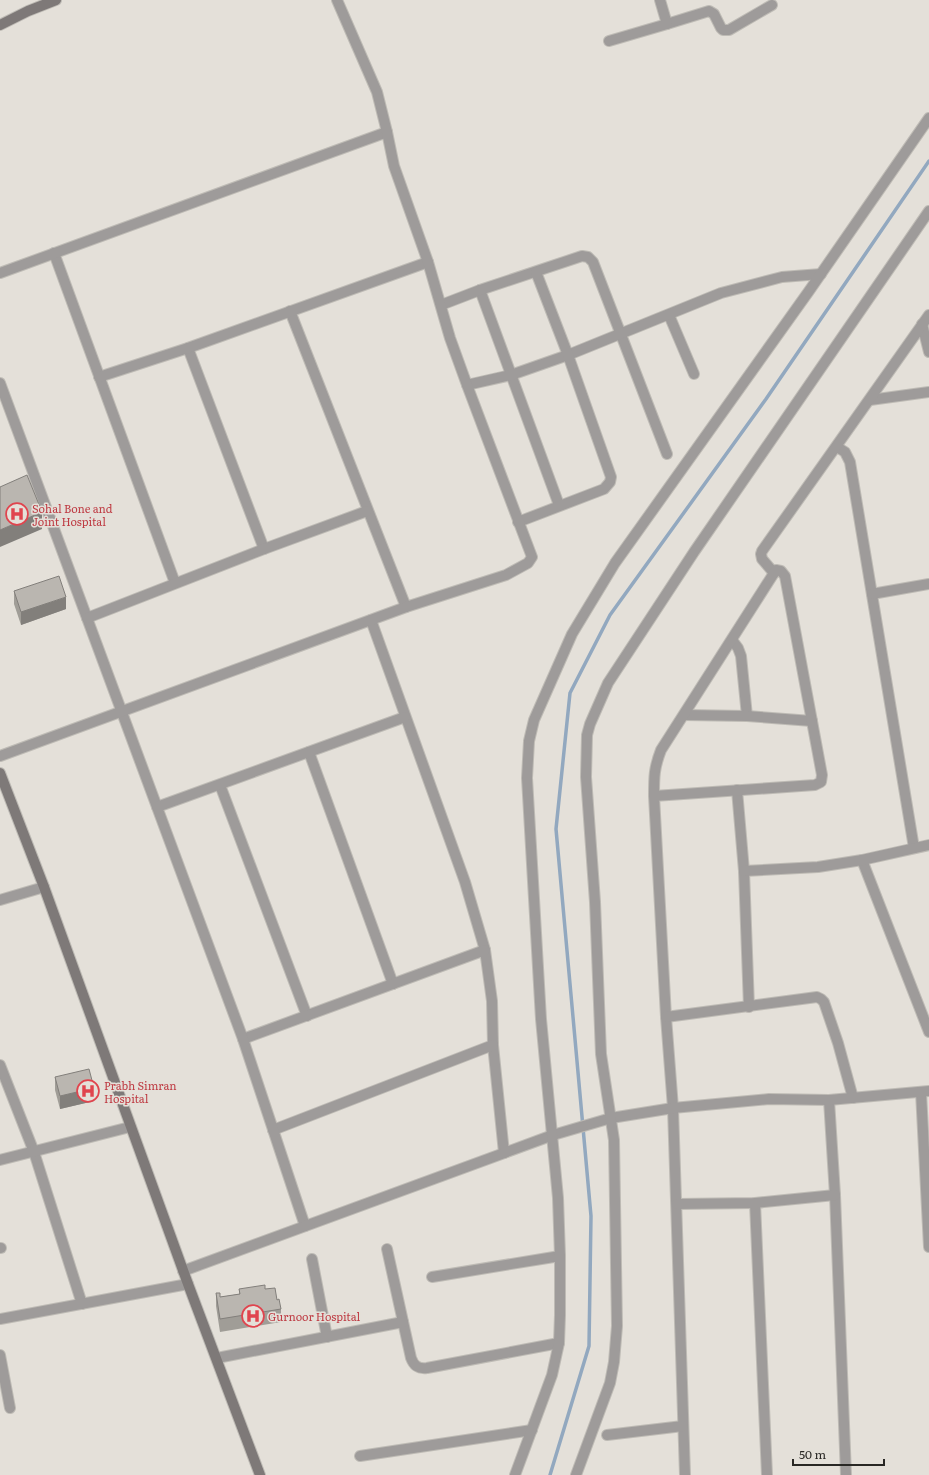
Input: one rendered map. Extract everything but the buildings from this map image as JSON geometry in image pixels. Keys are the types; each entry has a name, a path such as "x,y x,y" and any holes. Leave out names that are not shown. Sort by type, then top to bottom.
{"main road":[{"path":"0,25 28,11 56,0"},
{"path":"0,773 44,888 183,1271 260,1475"}],"street":[{"path":"0,756 406,607 506,575 528,563 532,557 532,553 518,522 450,338 428,262 394,166 387,132 376,92 337,0"},
{"path":"660,0 667,24"},
{"path":"609,40 667,24 708,10 714,14 723,30 729,30 772,5"},
{"path":"515,1475 552,1375 558,1343 560,1315 560,1256 556,1134 541,1018 527,778 529,741 534,720 572,634 615,563 821,274 929,118"},
{"path":"0,273 54,252 387,132"},
{"path":"576,1475 610,1383 614,1362 617,1326 614,1140 608,1119 601,1054 595,902 586,777 587,735 593,714 608,683 694,552 929,212"},
{"path":"54,252 175,583"},
{"path":"441,305 480,290 582,256 588,257 593,262 667,454"},
{"path":"99,377 188,348 428,262"},
{"path":"518,522 604,489 610,482 611,477 568,355 536,272"},
{"path":"467,385 511,375 568,355 721,294 782,277 821,274"},
{"path":"480,290 559,506"},
{"path":"290,311 367,511 406,607"},
{"path":"669,315 694,374"},
{"path":"774,573 762,559 762,551 929,315"},
{"path":"922,324 929,352"},
{"path":"188,348 264,549"},
{"path":"0,383 243,1039 305,1226"},
{"path":"870,400 929,392"},
{"path":"836,447 845,452 850,462 914,848"},
{"path":"87,618 175,583 367,511"},
{"path":"654,796 815,785 821,782 822,775 785,576 781,571 776,570 774,573 661,750 655,765 654,796 666,1017 673,1108 685,1475"},
{"path":"872,594 929,584"},
{"path":"371,620 404,717 465,882 485,950 492,1001 493,1044 504,1153"},
{"path":"732,640 738,648 741,656 747,716"},
{"path":"684,715 747,716 812,721"},
{"path":"157,807 404,717"},
{"path":"309,752 393,984"},
{"path":"220,785 307,1016"},
{"path":"737,790 744,871 749,1007"},
{"path":"744,871 818,867 862,860 929,845"},
{"path":"862,860 929,1032"},
{"path":"0,900 44,888"},
{"path":"243,1039 485,950"},
{"path":"666,1017 749,1007 812,997 821,999 824,1002 838,1043 853,1098"},
{"path":"273,1130 493,1044"},
{"path":"0,1065 34,1152 82,1304"},
{"path":"183,1271 556,1134 608,1119 673,1108 769,1099 829,1100 925,1092 929,1247"},
{"path":"829,1100 835,1196 846,1475"},
{"path":"0,1160 130,1127"},
{"path":"677,1204 755,1203 835,1196"},
{"path":"755,1203 767,1475"},
{"path":"387,1248 411,1358 414,1364 421,1369 558,1343"},
{"path":"432,1277 560,1256"},
{"path":"312,1259 328,1336"},
{"path":"0,1319 188,1284"},
{"path":"217,1358 403,1322"},
{"path":"0,1355 10,1408"},
{"path":"607,1435 684,1426"},
{"path":"360,1456 532,1430"}],"waterway":[{"path":"550,1475 589,1346 591,1216 556,829 570,693 610,615 766,399 929,161"}],"place":[{"name":"Sohal Bone and Joint Hospital","path":"17,514"},
{"name":"Prabh Simran Hospital","path":"88,1091"},
{"name":"Gurnoor Hospital","path":"253,1316"}]}
